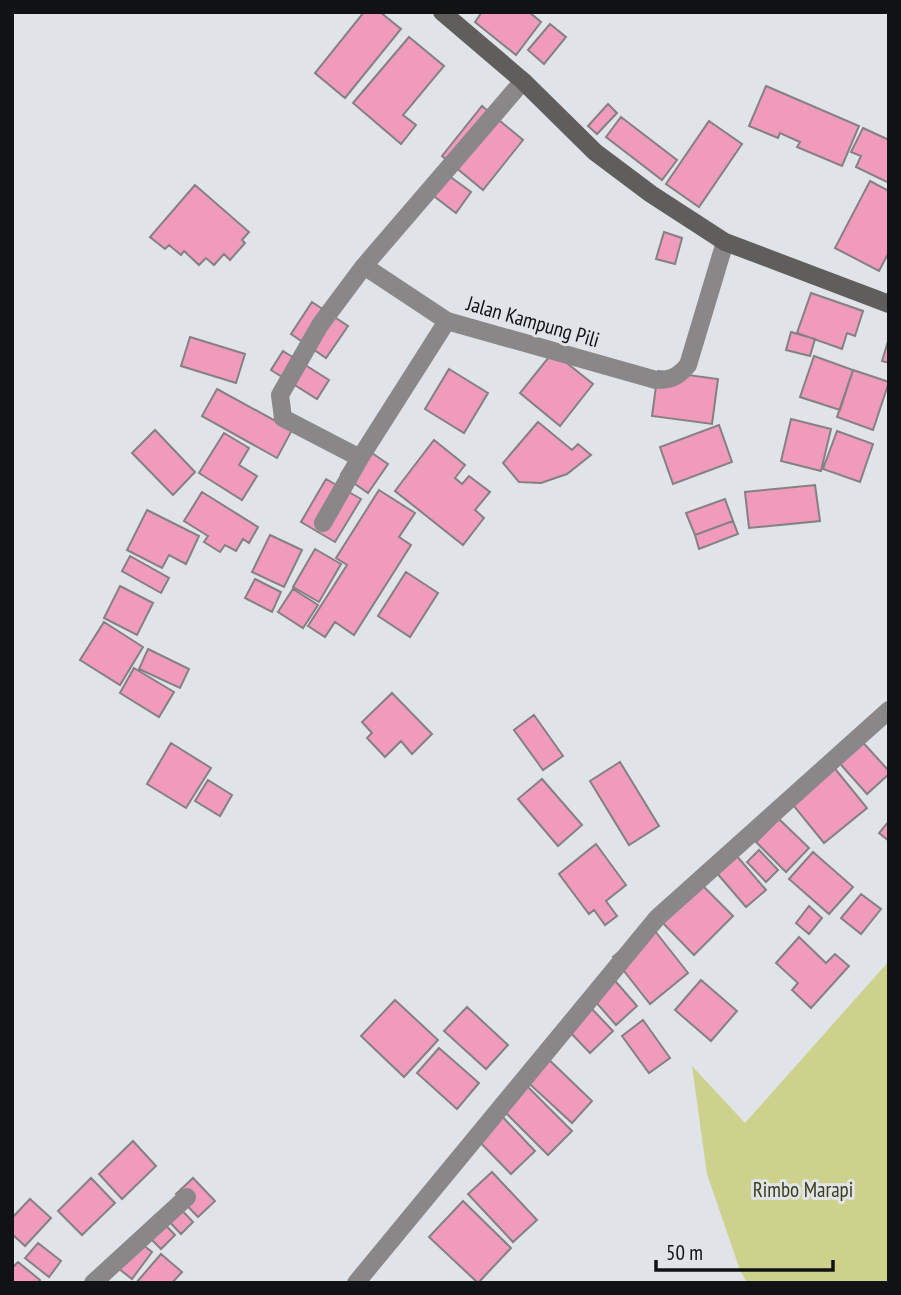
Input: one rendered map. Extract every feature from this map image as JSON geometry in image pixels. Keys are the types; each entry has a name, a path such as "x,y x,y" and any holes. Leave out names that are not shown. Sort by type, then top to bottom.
{"main road":[{"path":"442,12 523,81 595,152 651,194 725,242 889,304"}],"street":[{"path":"360,458 283,418 280,395 320,325 364,266 523,81"},
{"name":"Jalan Kampung Pili","path":"364,266 447,321 656,380 668,380 679,375 688,365 725,242"},
{"path":"323,523 360,458 447,321"},
{"path":"356,1283 657,918 889,710"},
{"path":"93,1283 187,1198"}],"green space":[{"name":"Rimbo Marapi","path":"889,961 889,1283 747,1283 707,1174 692,1066 745,1123"}],"building":[{"path":"364,12 380,12 401,29 345,98 315,73"},
{"path":"482,12 529,12 541,22 516,55 475,22"},
{"path":"550,24 566,37 544,64 528,50"},
{"path":"409,37 444,66 403,115 416,125 401,144 353,103"},
{"path":"766,86 859,126 842,166 797,147 800,142 780,133 778,138 749,126"},
{"path":"608,104 617,113 597,134 588,126"},
{"path":"482,106 523,140 483,190 442,156"},
{"path":"621,117 677,160 662,180 606,137"},
{"path":"709,121 742,144 699,207 666,184"},
{"path":"863,128 889,140 889,183 856,167 861,156 851,152"},
{"path":"441,170 471,192 456,213 426,190"},
{"path":"870,181 889,191 889,252 879,271 835,248"},
{"path":"195,185 249,232 242,240 245,243 230,260 224,254 214,265 206,258 199,265 184,251 181,255 169,245 165,249 150,237"},
{"path":"664,232 682,238 675,264 656,259"},
{"path":"811,293 863,311 855,336 847,333 842,349 797,333"},
{"path":"312,302 348,326 326,358 291,334"},
{"path":"791,332 815,339 810,356 786,350"},
{"path":"190,337 245,354 236,383 181,366"},
{"path":"889,338 889,363 882,361"},
{"path":"283,351 329,380 317,399 271,370"},
{"path":"553,352 593,384 560,426 520,393"},
{"path":"814,356 853,370 840,410 800,397"},
{"path":"449,369 488,393 464,433 425,409"},
{"path":"853,370 889,382 873,430 837,417"},
{"path":"658,371 718,379 712,424 652,416"},
{"path":"217,389 292,430 277,458 202,416"},
{"path":"791,419 831,429 821,471 781,461"},
{"path":"538,422 572,450 578,444 591,455 567,474 541,483 519,482 503,463"},
{"path":"719,425 732,462 673,484 660,447"},
{"path":"155,430 195,472 173,495 132,453"},
{"path":"837,431 873,444 860,482 823,469"},
{"path":"224,433 249,448 239,465 257,476 242,500 199,473"},
{"path":"434,440 465,465 455,478 462,484 469,476 490,492 475,510 484,518 463,545 395,491"},
{"path":"360,445 388,464 368,493 341,474"},
{"path":"326,479 361,499 335,542 301,522"},
{"path":"815,485 820,521 749,528 745,492"},
{"path":"379,490 415,513 399,537 411,545 354,635 335,622 325,637 308,626 347,565 336,558"},
{"path":"202,492 258,527 249,543 243,539 236,551 225,545 220,552 204,542 208,536 184,521"},
{"path":"725,499 733,521 695,535 686,513"},
{"path":"147,510 199,536 186,564 169,555 162,568 127,550"},
{"path":"733,521 738,534 699,549 695,535"},
{"path":"270,535 302,550 284,587 252,572"},
{"path":"315,549 341,564 319,602 293,587"},
{"path":"130,556 169,578 161,593 122,571"},
{"path":"406,572 438,593 410,637 378,616"},
{"path":"255,579 281,592 272,612 245,598"},
{"path":"120,586 153,603 137,635 104,618"},
{"path":"293,589 318,605 303,628 278,612"},
{"path":"104,622 143,647 120,685 80,660"},
{"path":"148,649 189,669 180,688 139,669"},
{"path":"134,668 174,692 159,717 120,693"},
{"path":"392,693 432,734 412,754 401,741 385,757 367,738 372,733 362,722"},
{"path":"534,715 563,756 543,770 514,730"},
{"path":"857,736 889,771 867,794 834,757"},
{"path":"171,743 211,768 186,808 147,784"},
{"path":"620,762 659,826 629,845 590,781"},
{"path":"832,765 867,808 824,843 789,800"},
{"path":"542,779 582,825 558,846 518,799"},
{"path":"208,780 232,795 220,816 195,801"},
{"path":"779,819 809,848 786,872 756,842"},
{"path":"889,821 889,841 879,833"},
{"path":"596,844 626,885 606,901 617,916 605,925 594,910 589,914 559,874"},
{"path":"730,848 766,890 746,907 710,865"},
{"path":"759,850 778,870 766,882 747,862"},
{"path":"813,852 853,887 829,914 789,879"},
{"path":"694,877 733,916 694,955 656,916"},
{"path":"861,894 881,909 861,934 841,918"},
{"path":"809,906 822,918 809,934 796,923"},
{"path":"651,926 688,973 650,1004 613,957"},
{"path":"799,937 826,963 835,954 849,966 811,1008 792,990 798,983 776,963"},
{"path":"610,975 637,1006 616,1025 588,993"},
{"path":"701,980 737,1011 711,1041 675,1010"},
{"path":"395,1000 438,1040 404,1077 361,1036"},
{"path":"467,1007 508,1045 486,1069 444,1031"},
{"path":"590,1007 613,1031 590,1053 567,1029"},
{"path":"643,1020 670,1058 649,1073 622,1036"},
{"path":"439,1048 479,1083 457,1109 417,1073"},
{"path":"542,1053 592,1101 572,1123 521,1076"},
{"path":"519,1078 572,1131 548,1155 495,1102"},
{"path":"495,1109 535,1151 511,1174 471,1133"},
{"path":"133,1141 156,1166 122,1199 99,1174"},
{"path":"492,1172 537,1220 513,1242 468,1194"},
{"path":"91,1178 115,1203 82,1235 58,1211"},
{"path":"193,1178 215,1201 198,1217 176,1194"},
{"path":"30,1199 51,1218 25,1246 12,1234 12,1218"},
{"path":"463,1201 511,1248 478,1283 429,1237"},
{"path":"175,1203 193,1222 181,1234 163,1215"},
{"path":"156,1215 175,1235 161,1249 141,1229"},
{"path":"134,1238 152,1252 132,1279 114,1265"},
{"path":"38,1243 61,1261 49,1277 25,1258"},
{"path":"161,1254 182,1272 172,1283 136,1283"},
{"path":"18,1262 40,1280 37,1283 12,1283 12,1268"}]}
